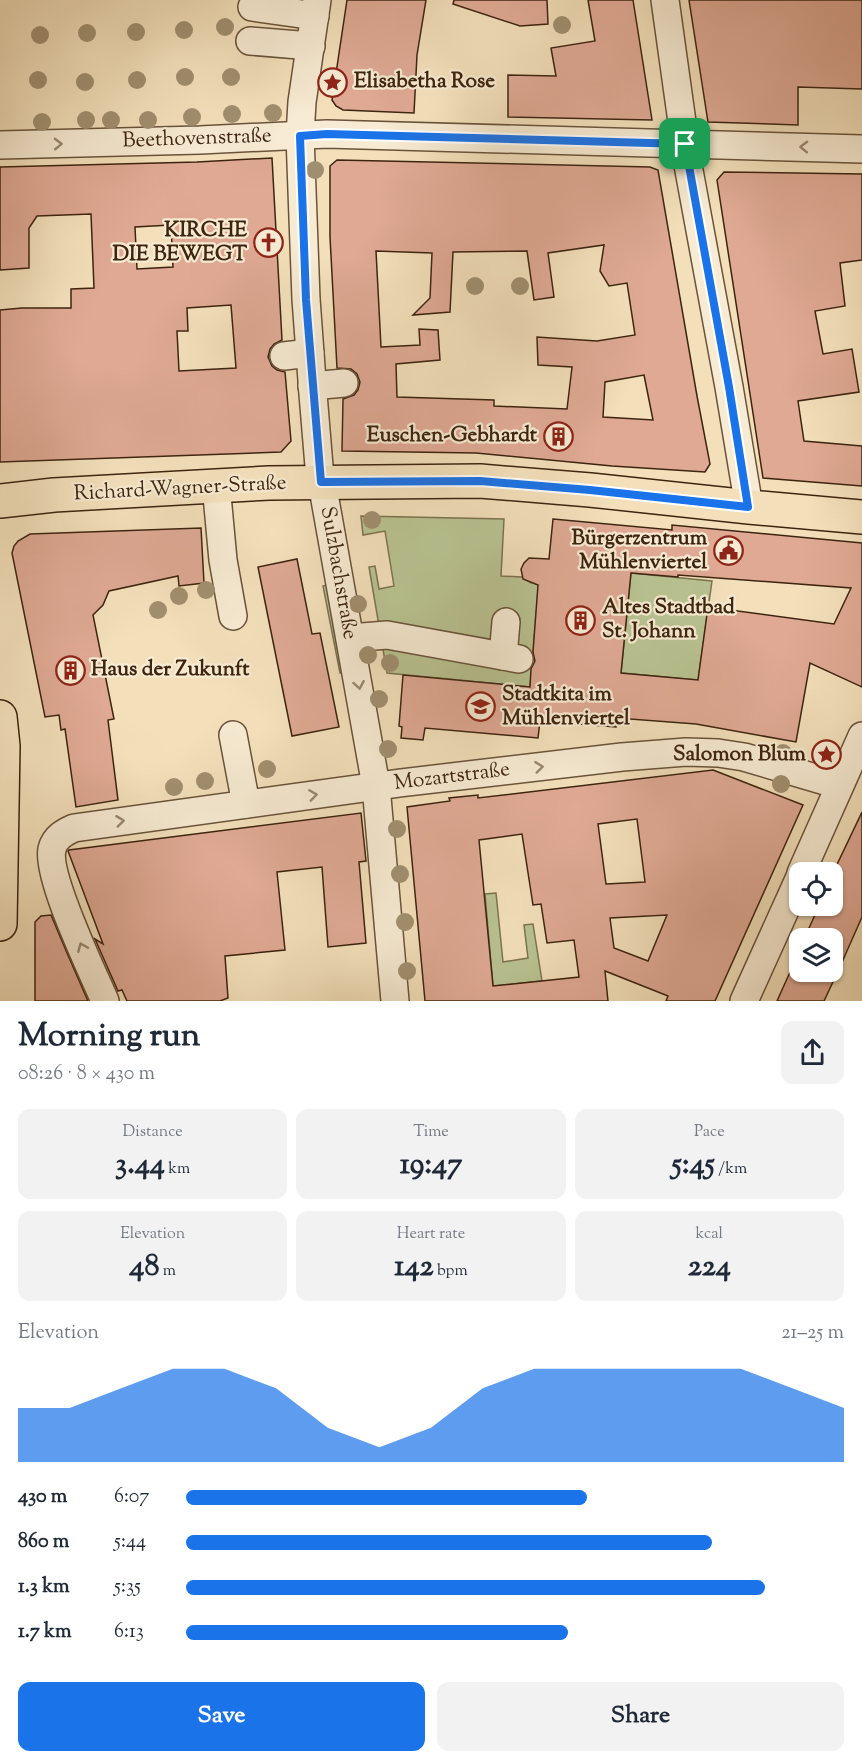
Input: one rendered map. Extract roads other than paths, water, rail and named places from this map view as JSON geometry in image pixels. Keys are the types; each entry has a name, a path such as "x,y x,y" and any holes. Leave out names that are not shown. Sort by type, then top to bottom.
{"main road":[{"name":"Richard-Wagner-Straße","path":"0,501 54,495 216,485 480,481 862,517"},
{"path":"0,717 3,746 0,924"}],"street":[{"path":"664,0 685,144 748,507"},
{"path":"251,24 314,23"},
{"name":"Sulzbachstraße","path":"314,23 302,102 300,136 306,300 296,348 312,386 321,482 376,786 394,1001"},
{"name":"Beethovenstraße","path":"0,146 327,134 862,149"},
{"path":"312,386 344,384"},
{"path":"216,485 223,560 233,616"},
{"path":"350,638 387,635 511,658 506,622"},
{"path":"233,735 246,804"},
{"path":"806,862 862,736"},
{"name":"Mozartstraße","path":"105,1001 60,894 51,862 52,848 57,839 63,833 75,828 376,786 622,757 686,752 744,757 839,785"},
{"path":"744,1001 789,900"}],"place":[{"name":"Elisabetha Rose","path":"333,82"},
{"name":"KIRCHE DIE BEWEGT","path":"268,243"},
{"name":"Euschen-Gebhardt","path":"558,436"},
{"name":"Bürgerzentrum Mühlenviertel","path":"728,551"},
{"name":"Altes Stadtbad St. Johann","path":"581,620"},
{"name":"Haus der Zukunft","path":"70,670"},
{"name":"Stadtkita im Mühlenviertel","path":"481,707"},
{"name":"Salomon Blum","path":"827,755"}]}
